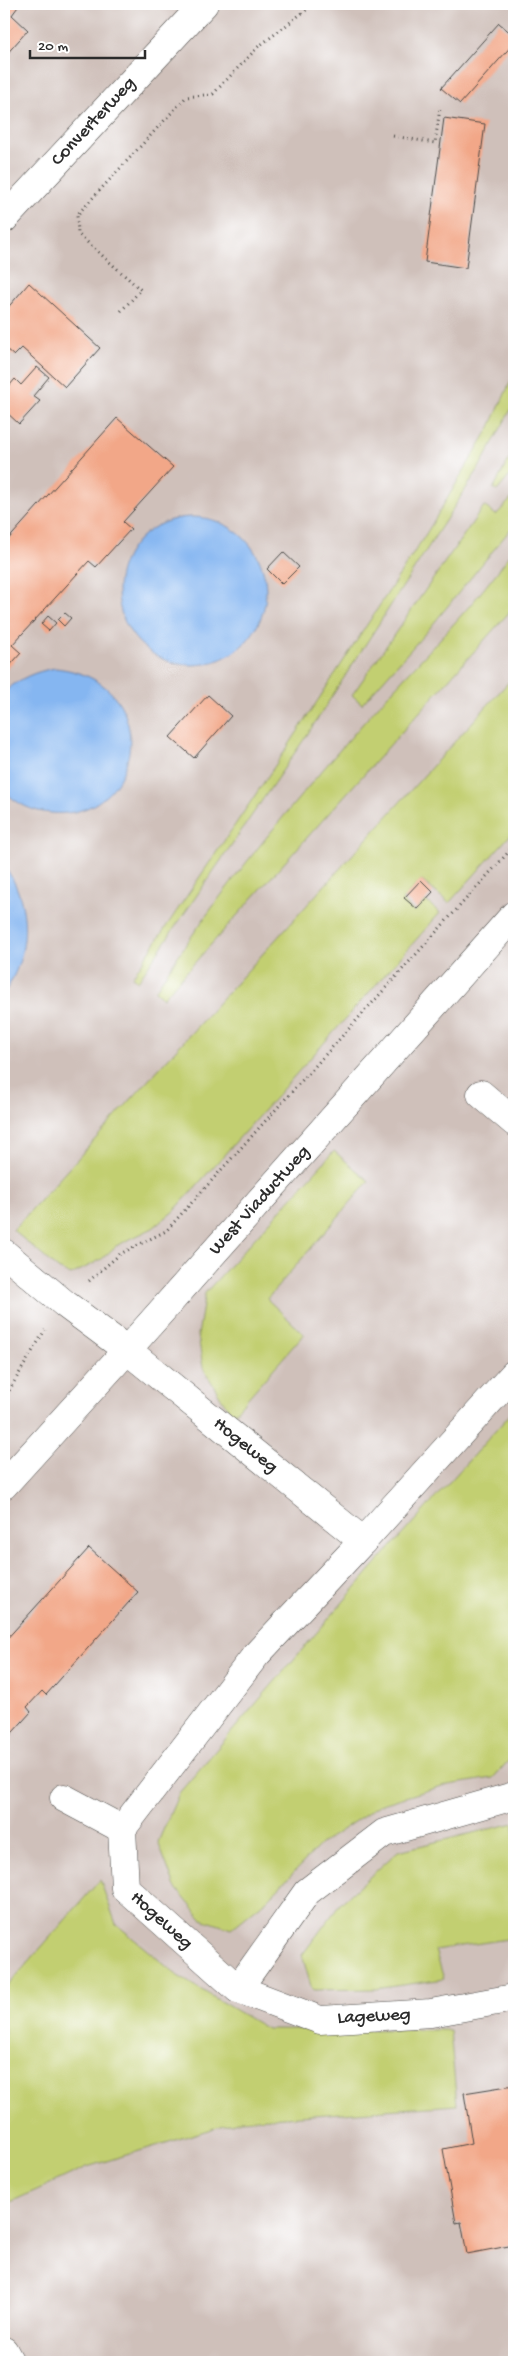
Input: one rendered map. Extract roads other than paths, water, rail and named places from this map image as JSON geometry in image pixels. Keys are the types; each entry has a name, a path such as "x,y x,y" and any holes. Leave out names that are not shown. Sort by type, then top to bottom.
{"street":[{"name":"Converterweg","path":"4,218 204,4"},
{"name":"West Viaductweg","path":"4,1485 127,1350 514,915"},
{"path":"481,1094 514,1122"},
{"name":"Hogeweg","path":"4,1253 65,1304 127,1350 363,1541"},
{"path":"64,1798 122,1829 256,1655 363,1541 514,1374"},
{"path":"238,1989 307,1892 384,1833 514,1796"},
{"name":"Hogeweg","path":"122,1829 125,1888 238,1989"},
{"name":"Lageweg","path":"238,1989 320,2020 431,2013 514,1998"},
{"path":"4,2352 10,2362"}],"water":[{"path":"192,517 220,523 244,539 260,563 266,591 260,619 244,643 220,659 192,665 164,659 140,643 124,619 118,591 124,563 140,539 164,523"},
{"path":"55,668 91,678 115,697 127,721 130,748 122,774 106,796 82,810 51,813 25,806 8,795 4,790 4,692 28,676"},
{"path":"4,865 20,896 25,929 19,962 13,978 4,993"}]}
